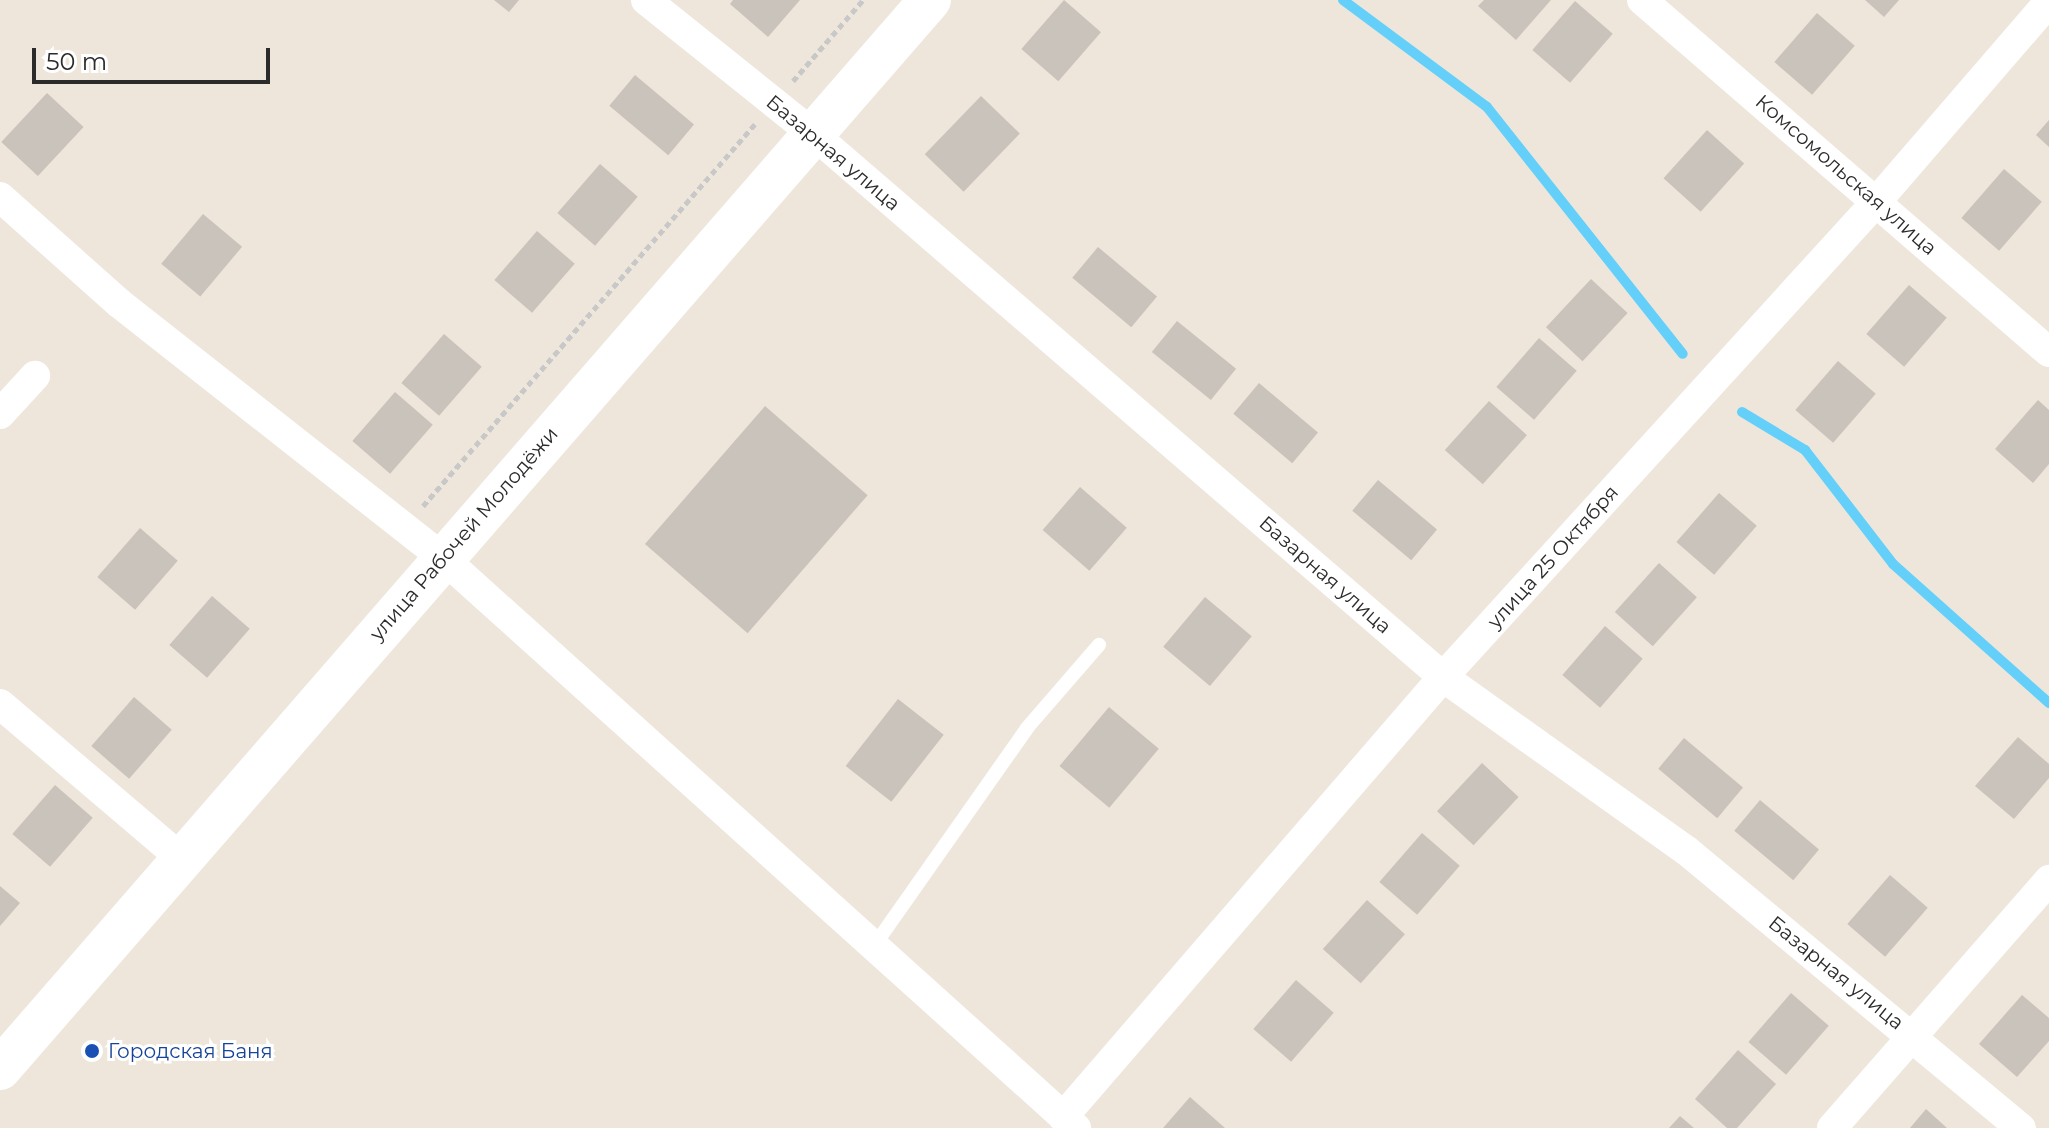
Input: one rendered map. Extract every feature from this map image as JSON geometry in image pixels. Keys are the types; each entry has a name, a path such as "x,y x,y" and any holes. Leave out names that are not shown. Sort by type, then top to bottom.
{"main road":[{"name":"улица Рабочей Молодёжи","path":"0,1069 930,0"}],"street":[{"name":"Базарная улица","path":"646,0 812,133 1443,677 1687,851 2021,1128"},
{"name":"Комсомольская улица","path":"1642,0 2049,352"},
{"name":"улица 25 Октября","path":"1070,1122 1443,677 1877,201 2049,2"},
{"path":"0,197 119,303 443,558 1070,1122"},
{"path":"0,414 35,376"},
{"path":"0,704 183,860"},
{"path":"1832,1128 2049,880"}],"lane":[{"path":"874,946 1027,728 1099,645"}],"path":[{"path":"404,527 863,0"}],"building":[{"path":"494,0 519,0 509,12"},
{"path":"733,0 800,0 768,37 730,4"},
{"path":"1064,0 1101,32 1058,81 1021,49"},
{"path":"1484,0 1551,0 1516,40 1478,6"},
{"path":"1865,0 1899,0 1884,17"},
{"path":"1575,1 1613,34 1570,83 1532,50"},
{"path":"1817,13 1855,46 1812,95 1774,62"},
{"path":"635,75 694,124 668,155 609,106"},
{"path":"47,93 84,127 38,176 1,142"},
{"path":"981,96 1020,134 964,192 925,154"},
{"path":"2049,120 2049,147 2036,135"},
{"path":"1707,130 1744,163 1701,212 1664,178"},
{"path":"600,164 638,197 595,246 557,213"},
{"path":"2004,169 2042,202 1999,251 1961,218"},
{"path":"203,214 242,247 200,297 161,264"},
{"path":"537,231 575,264 532,313 494,280"},
{"path":"1098,247 1157,296 1131,327 1072,278"},
{"path":"1591,279 1628,313 1583,361 1546,327"},
{"path":"1909,285 1947,318 1904,367 1866,334"},
{"path":"1177,321 1236,369 1211,400 1152,352"},
{"path":"444,334 482,367 439,416 401,383"},
{"path":"1539,338 1577,371 1534,420 1496,387"},
{"path":"1838,361 1876,394 1833,443 1795,410"},
{"path":"1259,383 1318,432 1292,463 1233,414"},
{"path":"395,392 433,425 390,474 352,441"},
{"path":"2038,400 2049,410 2049,464 2033,483 1995,449"},
{"path":"1489,401 1527,435 1483,484 1445,450"},
{"path":"765,406 868,495 748,633 645,544"},
{"path":"1378,480 1437,529 1411,560 1352,511"},
{"path":"1080,487 1127,528 1089,571 1043,530"},
{"path":"1719,493 1757,526 1714,575 1676,542"},
{"path":"140,528 178,561 135,610 97,577"},
{"path":"1659,563 1697,597 1653,646 1615,612"},
{"path":"212,596 250,629 207,678 169,645"},
{"path":"1205,597 1252,636 1210,686 1163,647"},
{"path":"1605,626 1643,659 1600,708 1562,675"},
{"path":"134,697 172,730 129,779 91,746"},
{"path":"898,699 944,735 891,802 846,766"},
{"path":"1109,707 1159,749 1109,808 1060,766"},
{"path":"2018,737 2049,764 2049,778 2014,819 1975,786"},
{"path":"1684,738 1743,787 1717,818 1658,769"},
{"path":"1482,763 1519,797 1474,845 1437,811"},
{"path":"55,785 93,818 50,867 12,834"},
{"path":"1760,800 1819,849 1793,880 1734,831"},
{"path":"1422,833 1460,866 1417,915 1379,882"},
{"path":"1890,875 1928,908 1885,957 1847,924"},
{"path":"0,886 20,903 0,926"},
{"path":"1367,900 1405,934 1361,983 1323,949"},
{"path":"1296,980 1334,1013 1291,1062 1253,1029"},
{"path":"1791,993 1829,1026 1786,1075 1748,1042"},
{"path":"2022,995 2049,1018 2049,1041 2017,1077 1979,1044"},
{"path":"1738,1050 1776,1084 1737,1128 1727,1128 1695,1099"},
{"path":"1190,1097 1225,1128 1163,1128"},
{"path":"1926,1109 1947,1128 1910,1128"},
{"path":"1680,1116 1694,1128 1669,1128"}],"waterway":[{"path":"1343,0 1487,107 1683,354"},
{"path":"1742,412 1805,450 1893,564 2049,703"}],"place":[{"name":"Городская Баня","path":"92,1051"}]}
